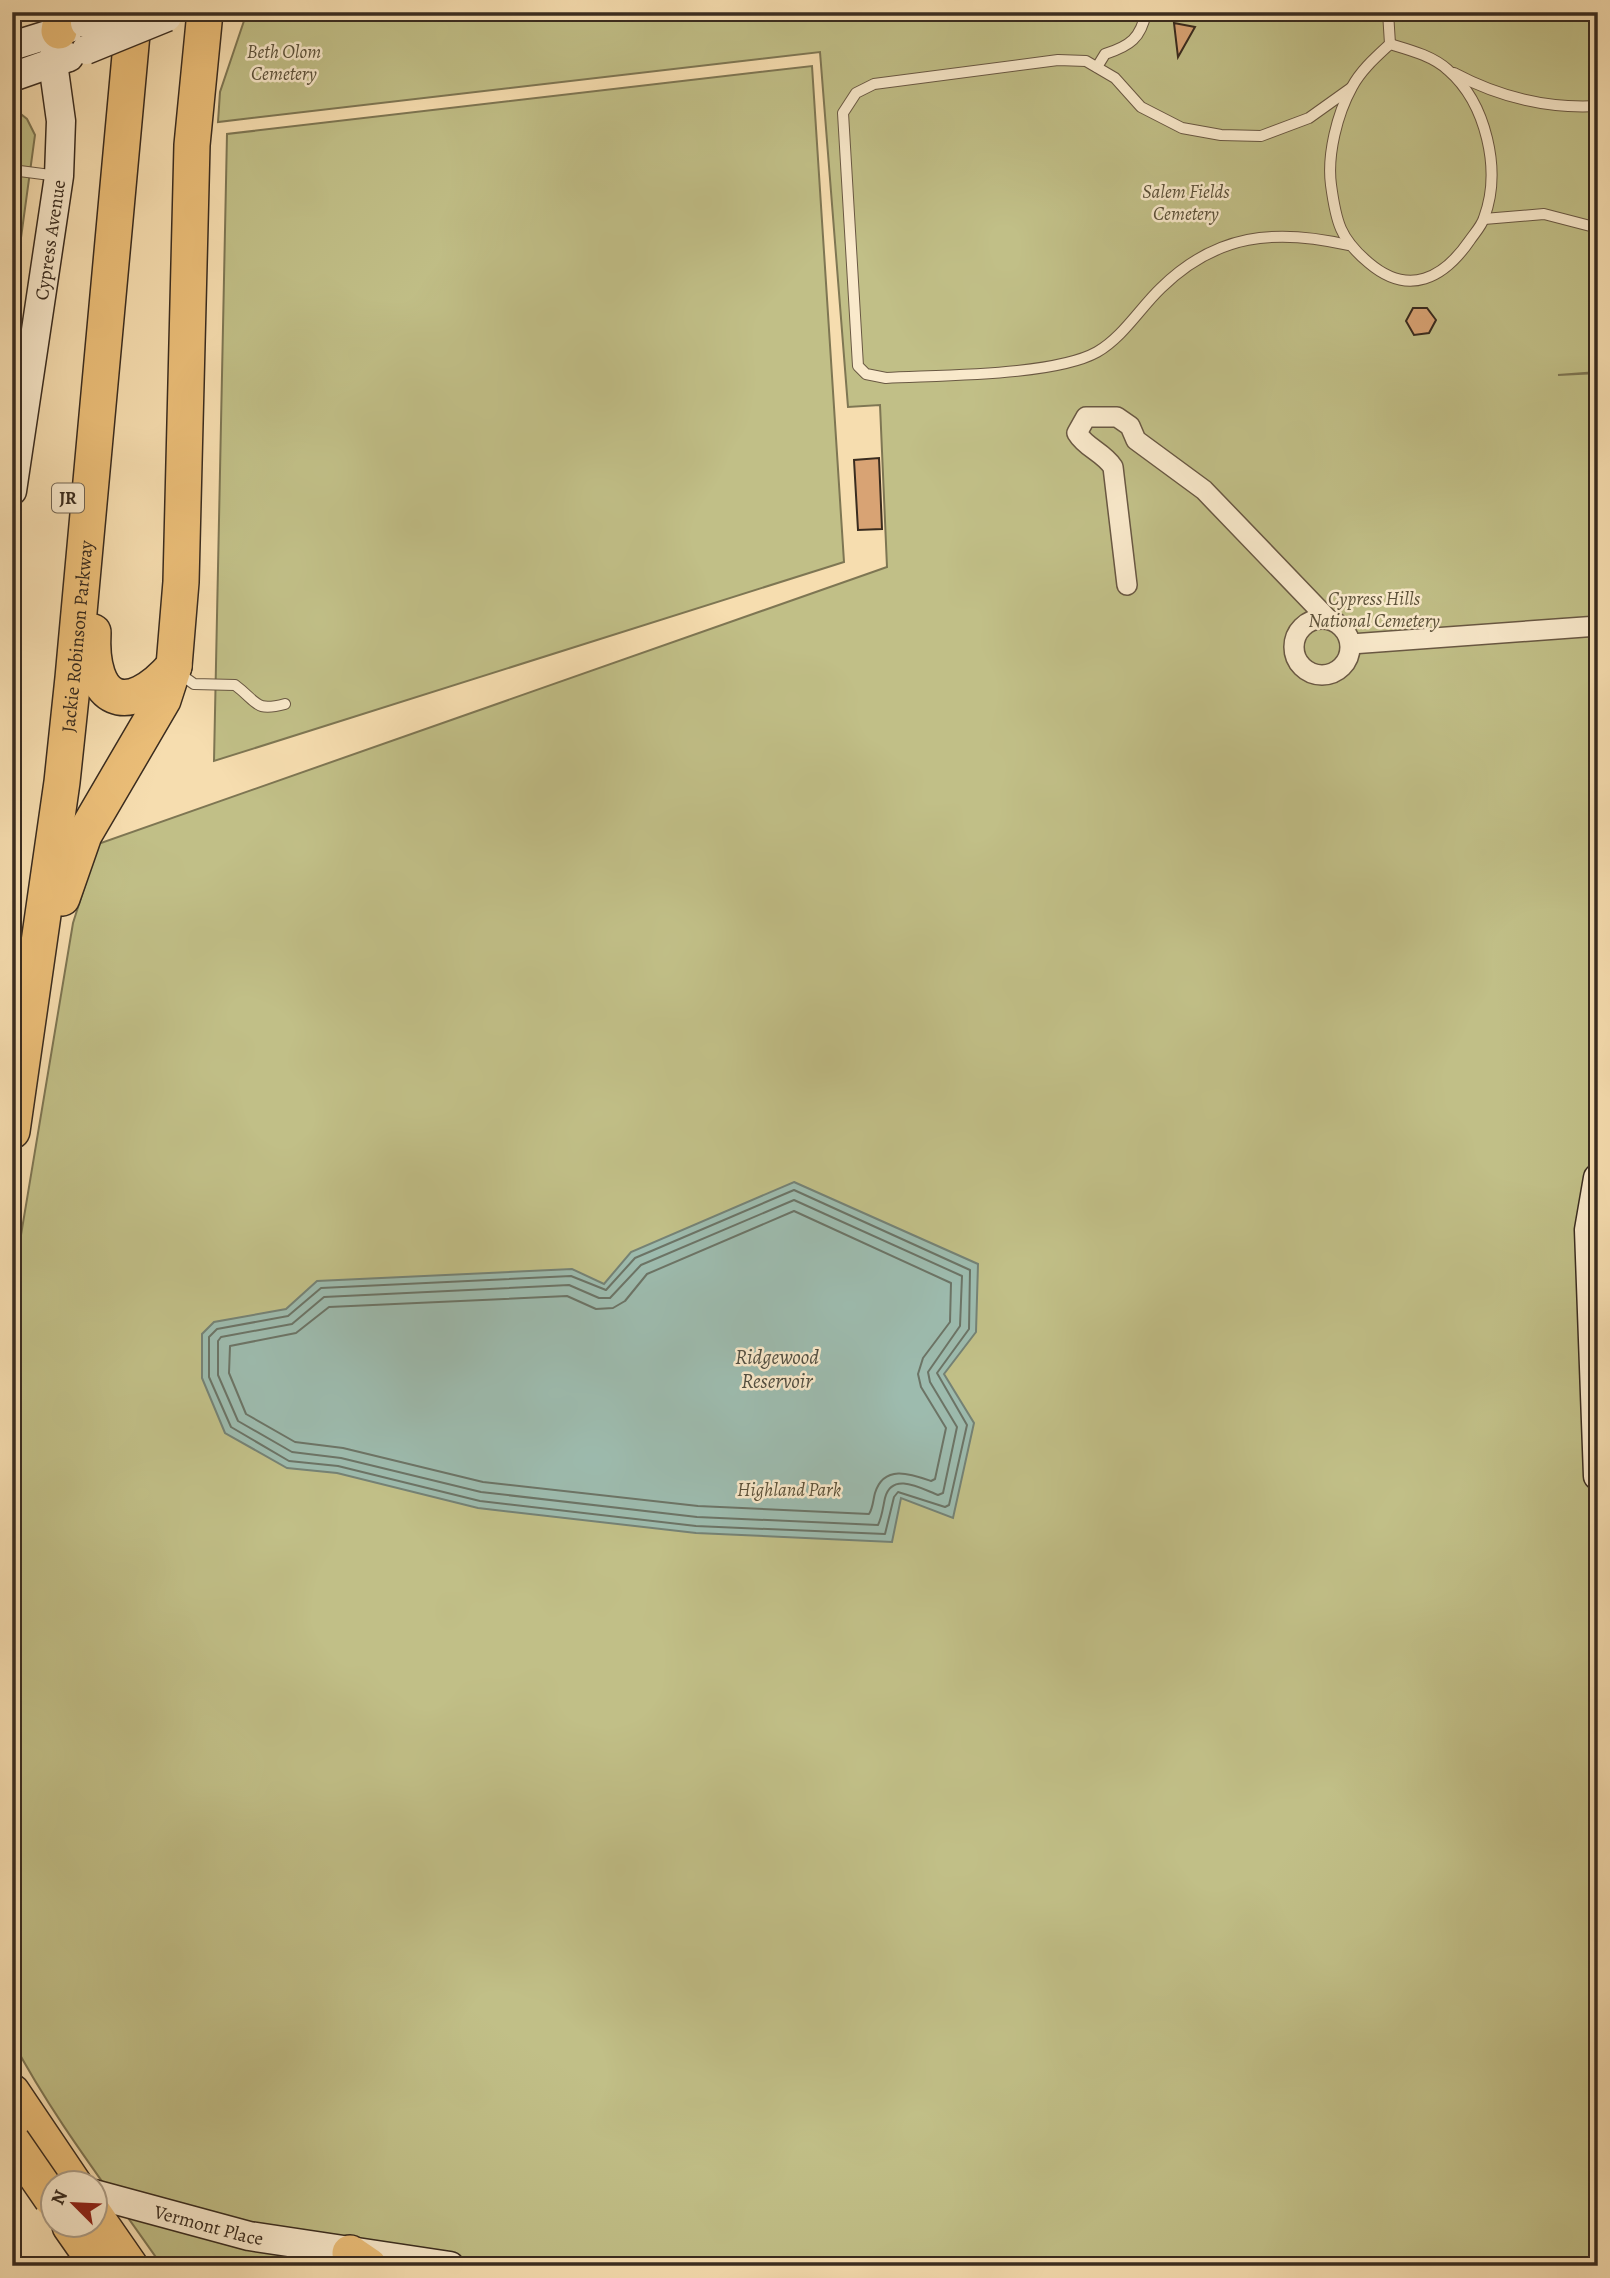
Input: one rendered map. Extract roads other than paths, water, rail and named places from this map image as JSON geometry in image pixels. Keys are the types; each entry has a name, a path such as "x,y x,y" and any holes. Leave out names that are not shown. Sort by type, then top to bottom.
{"highway":[{"path":"24,1054 63,894 76,854 104,799 163,700 174,666 181,582 192,145 205,12"},
{"name":"Jackie Robinson Parkway","path":"12,1132 62,782 91,500 159,14"},
{"name":"Jackie Robinson Parkway","path":"12,982 61,576 81,29"},
{"path":"91,500 94,615 92,653 97,677 110,693 134,697 152,690 174,666"},
{"path":"12,2092 25,2136 40,2170"},
{"path":"25,2136 60,2170"},
{"path":"96,2240 114,2258"}],"street":[{"path":"12,46 159,14"},
{"path":"12,77 81,29"},
{"name":"Cypress Avenue","path":"12,491 59,176 61,121 81,29"},
{"path":"1127,585 1113,467 1105,455 1083,442 1077,432 1086,417 1117,417 1130,426 1136,440 1205,490 1328,619 1344,628 1351,644 1346,663 1331,674 1312,674 1304,669 1294,653 1296,635 1309,621 1328,619"},
{"path":"1351,644 1598,626"},
{"path":"1598,1178 1589,1230 1598,1476"},
{"path":"12,2169 38,2177"},
{"name":"Vermont Place","path":"108,2198 249,2235 360,2259 450,2266"}],"lane":[{"path":"1097,67 1105,54 1126,48 1142,32 1146,12"},
{"path":"1388,12 1391,44"},
{"path":"1391,44 1417,52 1480,86 1522,101 1567,107 1598,106"},
{"path":"1391,44 1367,66 1351,88 1336,131 1330,175 1335,217 1348,245 1379,272 1399,279 1423,280 1446,271 1484,219 1490,195 1484,124 1470,96 1448,69"},
{"path":"1348,245 1277,235 1233,241 1194,261 1161,288 1134,318 1098,351 1063,364 886,379 866,374 858,366 844,113 856,93 874,84 1058,60 1086,61 1115,78 1141,107 1182,128 1221,135 1261,136 1309,118 1351,88"},
{"path":"12,170 59,176"},
{"path":"1484,219 1544,214 1598,228"},
{"path":"174,666 185,679 194,684 235,685 256,706 264,709 285,704"}],"water":[{"name":"Ridgewood Reservoir","path":"794,1182 978,1264 976,1332 944,1374 974,1423 953,1518 901,1498 892,1542 696,1533 478,1508 337,1473 287,1468 225,1433 202,1378 202,1334 214,1322 286,1309 317,1281 572,1269 604,1284 631,1252"}],"park label":[{"name":"Beth Olom Cemetery","path":"284,62"},
{"name":"Salem Fields Cemetery","path":"1186,202"},
{"name":"Cypress Hills National Cemetery","path":"1374,609"},
{"name":"Highland Park","path":"789,1489"}]}
